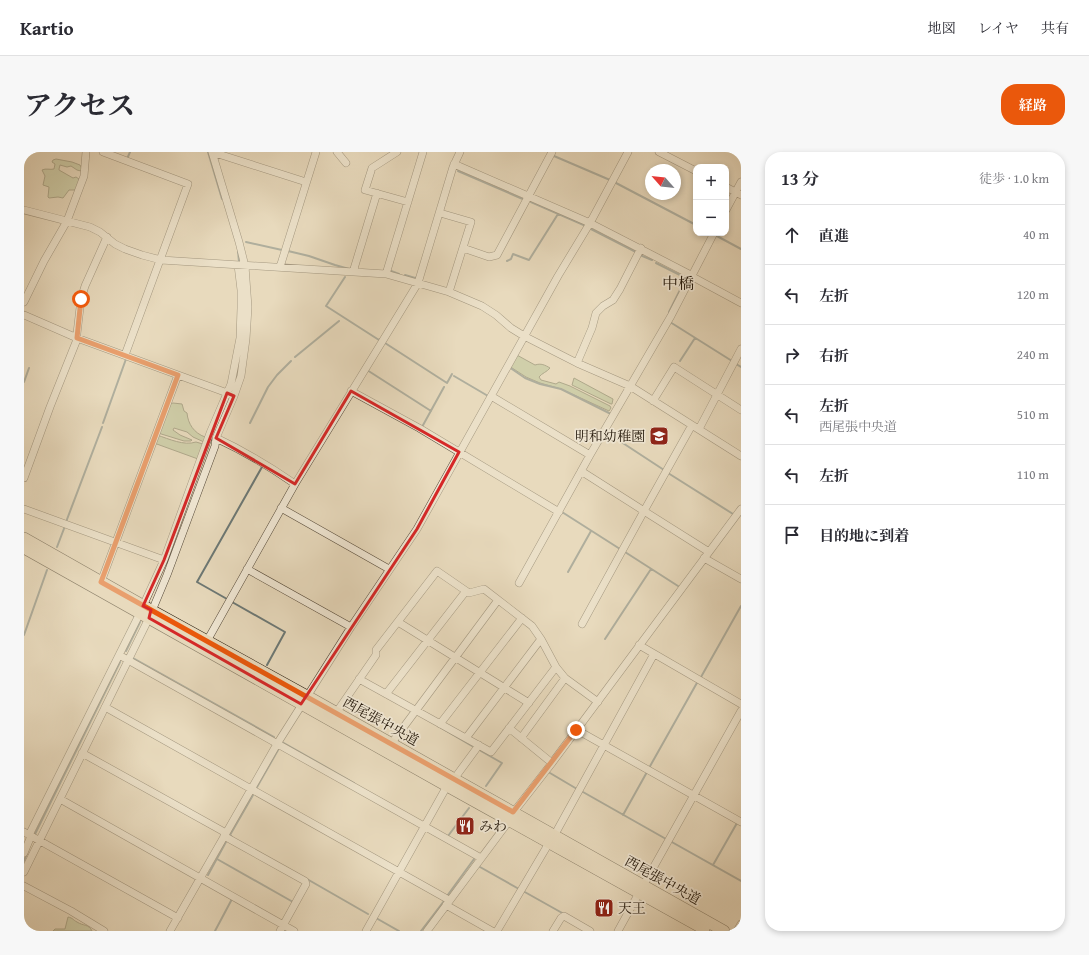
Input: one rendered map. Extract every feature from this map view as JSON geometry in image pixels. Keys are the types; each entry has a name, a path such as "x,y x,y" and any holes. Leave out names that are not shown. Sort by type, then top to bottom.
{"main road":[{"name":"西尾張中央道","path":"24,538 101,582 146,612 207,641 304,700 336,712 392,744 450,783"},
{"name":"西尾張中央道","path":"24,548 146,612 304,700 552,839 641,890 708,931"},
{"name":"西尾張中央道","path":"641,890 724,931"}],"street":[{"path":"24,302 44,261 67,221 84,176 86,152"},
{"path":"103,152 188,184 125,355"},
{"path":"212,152 306,182"},
{"path":"24,872 128,660 210,433 241,376 246,339 248,307 246,266 212,152"},
{"path":"239,160 241,152"},
{"path":"280,268 316,152"},
{"path":"337,152 346,163"},
{"path":"397,152 372,168 365,190 408,202"},
{"path":"386,274 423,152"},
{"path":"207,641 295,484 418,283 454,164 460,152"},
{"path":"463,248 489,257 497,255 552,152"},
{"path":"170,931 277,744 304,700 389,569 417,529 628,152"},
{"path":"659,152 693,169"},
{"path":"454,164 590,222 741,303"},
{"path":"729,206 738,193 741,182"},
{"path":"729,188 738,193"},
{"path":"354,272 377,193"},
{"path":"24,210 90,227 125,249 161,260 386,274 449,292 487,309 511,328 524,336 630,386 741,456"},
{"path":"440,212 471,222 449,292"},
{"path":"519,583 590,455 671,316 712,236"},
{"path":"24,478 76,342 81,299 85,286 107,237"},
{"path":"577,362 592,328 596,313 602,306 613,300 641,248"},
{"path":"24,853 28,834 119,655 167,575 215,446 216,438 231,394 231,384 240,338 241,308 238,265"},
{"path":"24,315 77,338 231,394"},
{"path":"699,429 741,349"},
{"path":"654,401 674,367 741,410"},
{"path":"101,582 178,375"},
{"path":"351,391 419,428 559,512"},
{"path":"491,396 590,455"},
{"path":"582,624 692,425"},
{"path":"216,438 242,450 295,484"},
{"path":"581,471 644,511 741,579"},
{"path":"281,508 389,569"},
{"path":"24,509 164,560"},
{"path":"426,931 741,509"},
{"path":"247,569 351,627"},
{"path":"336,712 376,655 376,650 437,571 469,593 484,589 532,626 556,667 565,678 598,702"},
{"path":"386,694 466,591"},
{"path":"392,744 498,600"},
{"path":"440,724 522,618"},
{"path":"398,622 529,703"},
{"path":"466,738 541,640"},
{"path":"639,645 741,704"},
{"path":"497,931 552,839 654,654"},
{"path":"119,655 481,858"},
{"path":"360,679 491,752 556,667"},
{"path":"521,738 565,678"},
{"path":"105,707 399,872 492,931"},
{"path":"618,931 741,711"},
{"path":"509,728 552,763"},
{"path":"576,730 741,822"},
{"path":"366,931 424,826 450,783 479,746"},
{"path":"82,753 305,881 306,884 282,928"},
{"path":"60,798 200,878 282,928 294,931"},
{"path":"28,834 178,918"},
{"path":"24,886 71,911 104,931"},
{"path":"553,931 561,918 564,916 590,931"},
{"path":"737,931 741,924"}],"highlighted area":[{"path":"351,391 459,452 417,529 301,704 149,618 151,610 143,606 164,560 227,393 234,396 216,438 295,484"}],"green space":[{"path":"56,159 80,165 82,169 81,171 71,166 67,167 60,165 59,170 73,178 76,177 79,179 79,182 76,190 69,190 63,198 49,198 49,187 43,185 45,176 42,170 54,169 55,164 52,162"},
{"path":"515,354 535,365 539,364 550,368 539,377 541,380 556,384 559,382 570,386 610,406 611,408 609,411 561,389 526,377 509,366"},
{"path":"574,378 613,399 612,404 572,385"},
{"path":"169,404 182,404 192,428 205,437 204,442 193,437 187,432 174,428 173,430 180,435 192,440 184,441 158,433"},
{"path":"157,435 182,443 196,442 203,444 198,459 154,443"},
{"path":"68,917 88,926 92,931 53,931 55,929 65,929"}],"waterway":[{"path":"127,159 130,152"},
{"path":"208,152 222,199"},
{"path":"554,156 610,180"},
{"path":"458,171 525,200"},
{"path":"616,183 693,223"},
{"path":"531,202 586,226"},
{"path":"507,261 511,259 513,254 529,260 558,214"},
{"path":"591,229 636,252"},
{"path":"717,236 741,249"},
{"path":"246,242 282,250"},
{"path":"238,251 239,262"},
{"path":"288,251 349,269"},
{"path":"640,255 652,260"},
{"path":"656,263 686,278 669,312"},
{"path":"391,271 399,274"},
{"path":"405,275 415,278 418,277"},
{"path":"345,277 326,306 379,340 380,339"},
{"path":"295,357 339,321"},
{"path":"670,322 732,361"},
{"path":"680,361 695,338"},
{"path":"385,343 447,383 452,374"},
{"path":"235,382 240,357"},
{"path":"103,423 126,359"},
{"path":"250,423 268,387 277,375 291,361"},
{"path":"736,364 741,367"},
{"path":"509,367 525,378 540,384 561,389 611,414"},
{"path":"24,382 29,368"},
{"path":"368,369 367,370 431,411"},
{"path":"454,376 488,396"},
{"path":"423,427 444,387"},
{"path":"66,522 102,427"},
{"path":"606,432 664,470"},
{"path":"227,599 197,582 262,467"},
{"path":"668,473 733,514"},
{"path":"562,512 620,549"},
{"path":"57,547 65,526"},
{"path":"568,572 591,531"},
{"path":"625,552 678,586"},
{"path":"605,639 651,569"},
{"path":"24,635 47,570"},
{"path":"232,602 285,632 267,665"},
{"path":"701,677 741,606"},
{"path":"126,651 140,622"},
{"path":"133,658 274,737"},
{"path":"34,836 120,662"},
{"path":"649,768 698,681"},
{"path":"438,726 472,746"},
{"path":"282,742 354,783"},
{"path":"257,787 278,750"},
{"path":"481,751 502,763 486,786"},
{"path":"623,815 647,772"},
{"path":"550,773 577,789"},
{"path":"583,792 666,839"},
{"path":"232,837 230,835 253,795"},
{"path":"448,836 469,808"},
{"path":"713,865 737,823"},
{"path":"208,875 227,840"},
{"path":"670,841 741,881"},
{"path":"24,861 27,853"},
{"path":"217,859 293,902 294,901"},
{"path":"447,896 474,859"},
{"path":"480,867 519,889"},
{"path":"307,879 368,914"},
{"path":"523,891 564,914"},
{"path":"215,931 232,899"},
{"path":"421,931 444,901"},
{"path":"376,918 399,931"}],"place":[{"name":"明和幼稚園","path":"659,436"},
{"name":"みわ","path":"465,826"},
{"name":"天王","path":"604,908"}],"district":[{"name":"中橋","path":"678,283"}],"route":[{"path":"81,299 77,338 178,375 101,582 513,812 576,730"}]}
